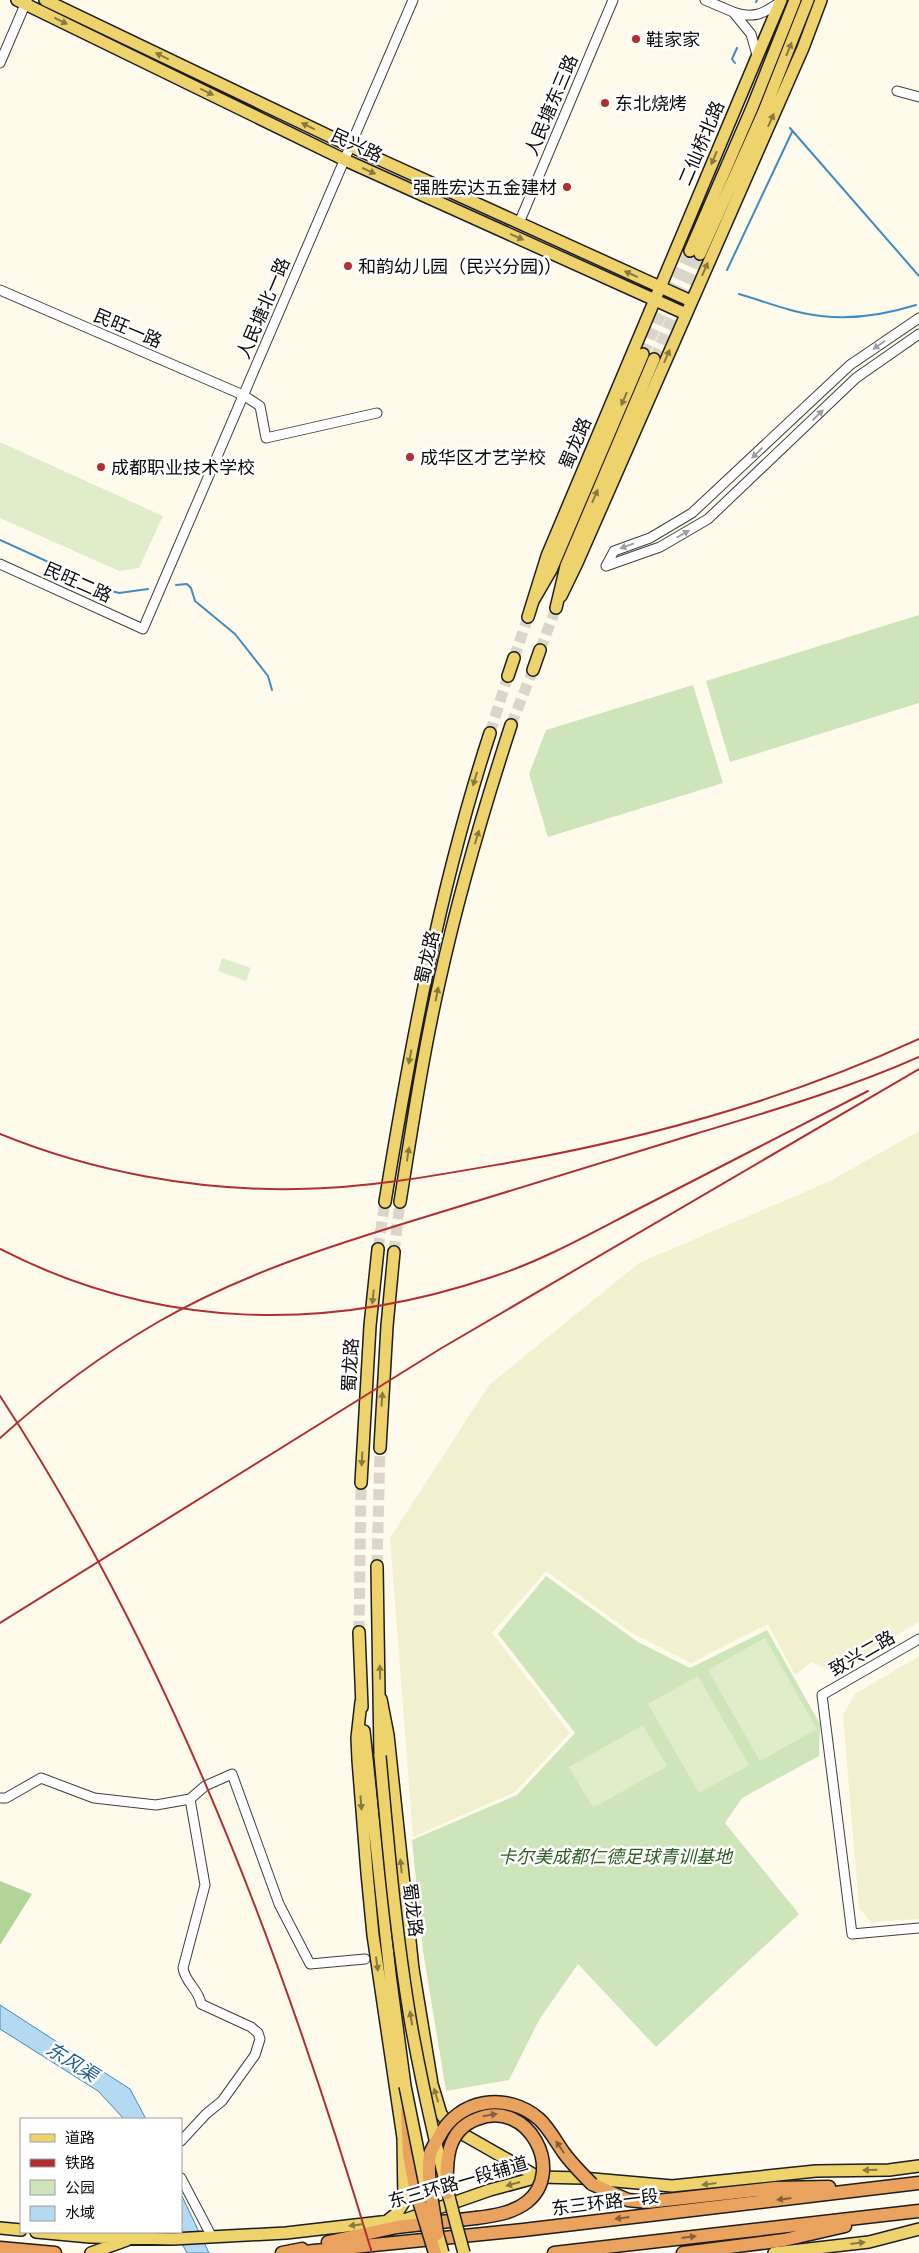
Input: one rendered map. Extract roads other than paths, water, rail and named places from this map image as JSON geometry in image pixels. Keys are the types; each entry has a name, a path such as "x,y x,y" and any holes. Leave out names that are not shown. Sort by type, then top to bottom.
{"highway":[{"path":"405,2086 409,2155 416,2191 435,2253"},
{"path":"437,2234 429,2171 431,2152 441,2131 452,2118 468,2106 486,2102 504,2102 523,2109 539,2119 578,2170 592,2184 628,2200 648,2202 775,2188 904,2185"},
{"path":"282,2253 397,2227 476,2218 508,2211 526,2203 542,2182 543,2165 540,2149 532,2134 513,2117 499,2114 469,2122 457,2132 450,2145 446,2162 447,2193"},
{"name":"东三环路一段","path":"294,2253 523,2230 919,2183"},
{"path":"683,2253 784,2240 915,2211"},
{"path":"554,2253 915,2211"},
{"path":"0,2248 55,2253"}],"main road":[{"name":"民兴路","path":"44,0 350,146 691,301"},
{"path":"795,0 695,253 764,111 808,0"},
{"path":"556,608 803,48 821,0"},
{"name":"民兴路","path":"23,1 344,160 686,314"},
{"name":"二仙桥北路","path":"654,299 780,1"},
{"name":"蜀龙路","path":"528,617 547,556 654,299"},
{"name":"蜀龙路","path":"533,601 551,570 642,354"},
{"path":"561,596 566,566 654,359"},
{"path":"532,670 540,650"},
{"path":"508,676 514,658"},
{"name":"蜀龙路","path":"400,1202 419,1085 440,979 461,891 511,724"},
{"name":"蜀龙路","path":"385,1202 425,975 461,826 490,733"},
{"name":"蜀龙路","path":"361,1483 370,1326 378,1249"},
{"name":"蜀龙路","path":"380,1448 387,1326 394,1252"},
{"name":"蜀龙路","path":"377,1566 380,1756 390,1869 411,2022 447,2193 464,2253"},
{"name":"蜀龙路","path":"360,1632 361,1702 390,1974 405,2086 418,2155 443,2253"},
{"path":"380,1699 388,1735 396,1822 416,1986 432,2084 441,2114 452,2128 538,2177"},
{"path":"361,1702 358,1760 366,1864 373,1935 403,2138 404,2202 397,2213 387,2221"},
{"name":"东三环路一段辅道","path":"52,2233 133,2238 208,2238 286,2233 407,2219 490,2190 538,2177 582,2178 672,2186 816,2170 889,2170 919,2166"},
{"path":"0,2228 20,2230"},
{"path":"774,2253 868,2242 919,2229"},
{"path":"91,2253 133,2238"}],"street":[{"name":"人民塘北一路","path":"143,629 412,0"},
{"name":"人民塘东三路","path":"519,223 613,0"},
{"path":"705,0 734,12 753,17 763,14 780,1"},
{"path":"0,64 23,1"},
{"path":"734,12 751,34 758,55"},
{"path":"897,91 919,97"},
{"name":"民旺一路","path":"0,290 244,395"},
{"path":"919,318 850,365 692,513 650,538 614,551 606,566 660,547 708,518 856,378 919,334"},
{"path":"244,395 260,406 266,438 377,413"},
{"name":"民旺二路","path":"0,564 143,629"},
{"name":"致兴二路","path":"919,1639 822,1695 852,1934 919,1928"},
{"path":"0,1798 6,1798 41,1778 77,1793 111,1800 156,1804 190,1799 205,1786 232,1774 279,1904 310,1964 365,1959"},
{"path":"182,2140 193,2127 222,2101 255,2054 260,2039 258,2033 251,2027 202,2004 197,1993 184,1978 183,1968 206,1885 190,1799"},
{"path":"182,2180 208,2238"}],"water":[{"name":"东风渠","path":"0,2005 130,2089 145,2118 123,2118 98,2091 0,2029"},
{"path":"182,2196 209,2253 187,2253 177,2233 182,2233"}],"waterway":[{"path":"735,63 732,59 737,48"},
{"path":"790,128 919,276"},
{"path":"727,270 792,132"},
{"path":"739,294 800,312 833,317 870,315 916,305"},
{"path":"0,540 112,591 119,593 148,589"},
{"path":"176,585 187,584 191,588 195,601 235,634 268,676 272,690"}],"tunnel":[{"path":"643,354 690,251"},
{"path":"654,359 700,254"},
{"path":"540,650 556,608"},
{"path":"514,658 528,617"},
{"path":"511,725 533,670"},
{"path":"490,733 508,676"},
{"path":"378,1249 385,1202"},
{"path":"394,1252 400,1202"},
{"path":"377,1566 380,1448"},
{"path":"359,1632 361,1483"}],"railway":[{"path":"0,1134 72,1159 109,1169 184,1182 260,1189 355,1186 411,1179 524,1160 625,1139 676,1126 725,1112 823,1079 919,1039"},
{"path":"0,1438 56,1391 116,1348 190,1305 255,1275 356,1238 808,1099 892,1069 919,1057"},
{"path":"0,1623 440,1349 919,1069"},
{"path":"0,1249 60,1276 120,1295 181,1308 243,1314 305,1314 367,1308 430,1295 492,1277 550,1254 868,1091"},
{"path":"0,1396 62,1496 118,1599 170,1704 217,1811 260,1919 300,2030 372,2253"}],"place":[{"name":"鞋家家","path":"636,39"},
{"name":"东北烧烤","path":"605,103"},
{"name":"强胜宏达五金建材","path":"567,187"},
{"name":"和韵幼儿园（民兴分园)）","path":"348,266"},
{"name":"成华区才艺学校","path":"410,457"},
{"name":"成都职业技术学校","path":"101,467"}],"park label":[{"name":"卡尔美成都仁德足球青训基地","path":"615,1856"}]}
